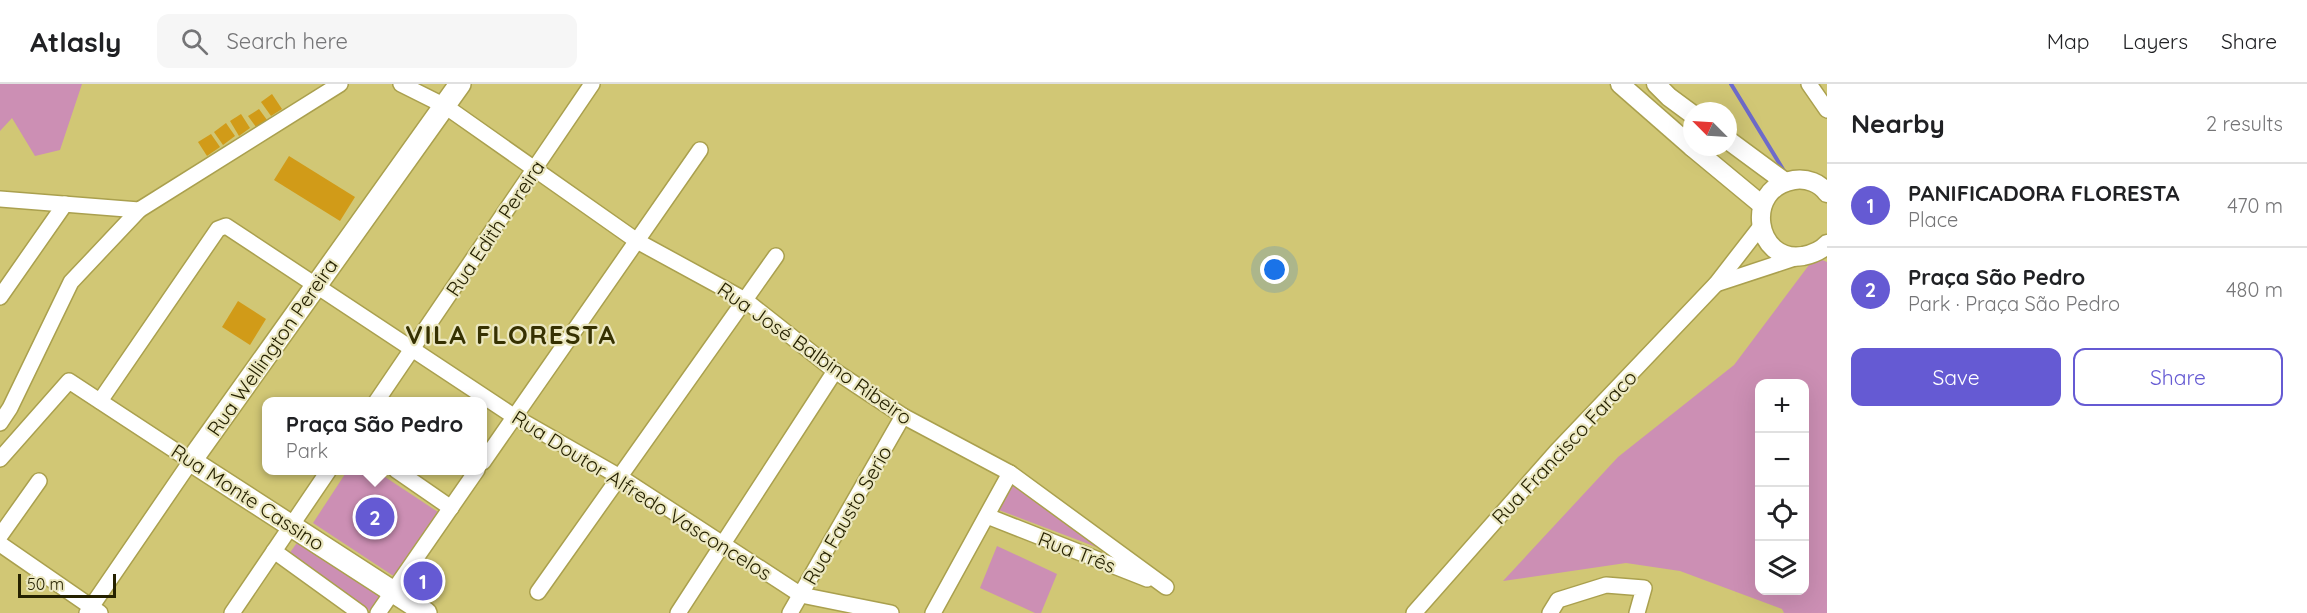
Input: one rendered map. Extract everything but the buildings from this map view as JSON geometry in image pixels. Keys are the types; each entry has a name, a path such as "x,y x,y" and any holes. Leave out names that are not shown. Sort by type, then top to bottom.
{"main road":[{"name":"Rua Wellington Pereira","path":"191,461 460,84"},
{"name":"Rua Monte Cassino","path":"191,461 426,613"}],"street":[{"path":"0,423 10,408 71,282 139,210 340,84"},
{"name":"Rua José Balbino Ribeiro","path":"401,84 445,106 637,241 745,300 835,371 903,416 1010,473 1166,587"},
{"name":"Rua Edith Pereira","path":"379,397 592,84"},
{"path":"1620,84 1683,139"},
{"path":"1656,84 1683,107"},
{"path":"1809,84 1827,110"},
{"path":"1737,147 1785,182"},
{"path":"487,456 700,150"},
{"path":"1703,156 1762,205"},
{"path":"1826,189 1811,181 1798,179 1785,182 1771,191 1762,205 1761,226 1766,238 1774,248 1785,254 1798,256 1812,254 1827,244"},
{"path":"0,199 139,210"},
{"path":"0,297 65,204"},
{"name":"Rua Doutor Alfredo Vasconcelos","path":"100,401 218,229 226,226 485,397"},
{"name":"Rua Francisco Faraco","path":"1414,613 1557,451 1716,284 1761,226"},
{"path":"538,592 776,256"},
{"name":"Rua Francisco Faraco","path":"1716,284 1798,256"},
{"path":"678,613 835,371"},
{"name":"Rua Monte Cassino","path":"0,459 69,381 191,461"},
{"name":"Rua Doutor Alfredo Vasconcelos","path":"487,399 620,477 801,595 891,613"},
{"name":"Rua Fausto Serio","path":"790,613 903,416"},
{"name":"Rua Wellington Pereira","path":"92,611 191,461"},
{"path":"933,613 1010,473"},
{"path":"232,613 326,475"},
{"path":"402,475 451,508"},
{"path":"378,613 474,475"},
{"path":"0,536 39,481"},
{"name":"Rua Três","path":"987,516 1166,587"},
{"path":"0,544 92,611"},
{"path":"274,551 360,613"},
{"path":"1550,613 1558,600 1606,585 1644,588 1637,613"}],"shaded area":[{"path":"0,84 82,84 60,150 35,156 12,118 0,131"},
{"path":"1815,257 1827,262 1827,613 1784,613 1782,609 1680,571 1626,563 1503,581 1618,457 1734,365"},
{"path":"344,475 382,475 438,512 395,577 313,523"},
{"path":"1012,484 1112,553 996,509"},
{"path":"301,537 385,596 373,613 289,554"},
{"path":"997,546 1057,574 1041,613 1035,613 980,588"}],"waterway":[{"path":"1731,84 1784,171"}],"place":[{"name":"Praça São Pedro","path":"375,517"},
{"name":"PANIFICADORA FLORESTA","path":"423,581"}],"district":[{"name":"VILA FLORESTA","path":"511,334"}]}
